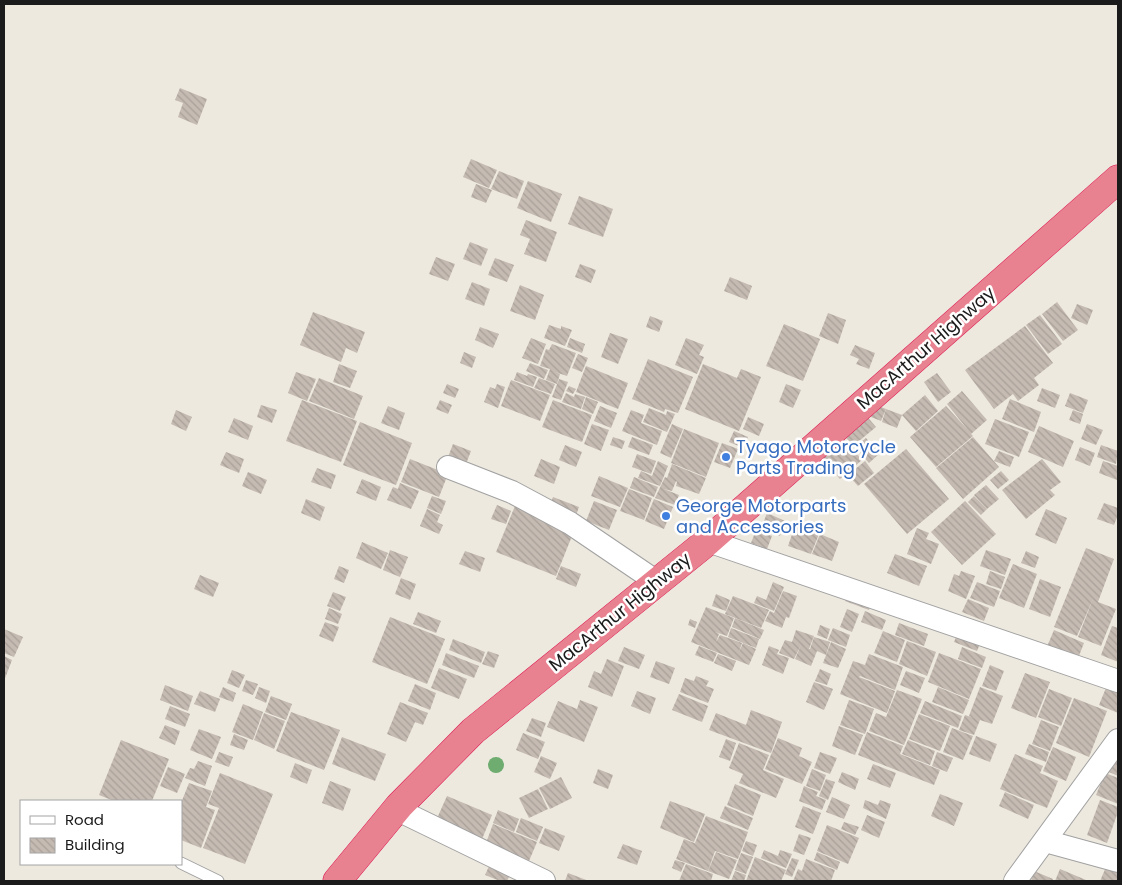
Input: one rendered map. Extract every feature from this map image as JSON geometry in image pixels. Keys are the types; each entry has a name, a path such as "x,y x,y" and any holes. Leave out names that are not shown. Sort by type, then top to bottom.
{"highway":[{"name":"MacArthur Highway","path":"338,881 396,809 473,731 708,541 1118,179"}],"street":[{"path":"448,467 512,492 570,523 657,582"},
{"path":"708,541 1118,681"},
{"path":"1015,881 1118,740"},
{"path":"396,809 544,881"},
{"path":"1045,840 1118,861"}],"lane":[{"path":"182,863 218,881"}],"building":[{"path":"180,88 207,99 197,125 178,117 183,103 175,100"},
{"path":"471,159 497,170 489,188 463,177"},
{"path":"499,171 524,181 517,199 491,189"},
{"path":"528,181 562,194 551,222 517,208"},
{"path":"476,184 492,190 486,203 471,197"},
{"path":"579,196 613,209 603,237 568,224"},
{"path":"526,220 557,232 546,262 524,254 530,239 520,235"},
{"path":"470,242 488,249 481,266 463,259"},
{"path":"436,257 455,264 448,281 429,274"},
{"path":"495,258 514,265 507,282 488,275"},
{"path":"580,264 596,270 591,283 575,277"},
{"path":"730,277 752,286 747,300 724,291"},
{"path":"472,282 490,289 484,306 465,299"},
{"path":"520,285 544,295 535,320 510,311"},
{"path":"1057,302 1078,330 1063,341 1042,314"},
{"path":"1077,304 1093,310 1087,325 1071,318"},
{"path":"313,312 365,332 357,353 346,348 341,362 300,345"},
{"path":"828,313 846,320 838,344 819,336"},
{"path":"1040,315 1062,344 1048,354 1026,325"},
{"path":"650,316 663,321 659,332 646,327"},
{"path":"784,324 820,339 803,381 766,366"},
{"path":"549,325 561,329 561,326 572,330 565,346 544,338"},
{"path":"1025,326 1053,363 1034,378 1039,385 1018,401 1013,394 994,409 965,370"},
{"path":"480,327 499,334 493,348 475,340"},
{"path":"610,333 628,339 618,364 601,357"},
{"path":"531,338 546,344 538,364 522,358"},
{"path":"570,338 585,344 582,353 567,347"},
{"path":"686,338 704,345 699,355 704,357 697,374 675,365"},
{"path":"552,344 576,353 567,376 555,372 560,374 557,384 546,380 550,369 540,366 546,349 549,350"},
{"path":"855,345 875,353 869,369 856,364 859,359 850,355"},
{"path":"464,352 476,357 472,368 460,363"},
{"path":"578,354 588,358 582,372 572,368"},
{"path":"648,359 693,377 678,413 665,409 664,412 632,399"},
{"path":"530,363 548,370 544,379 526,371"},
{"path":"339,364 357,371 350,388 333,382"},
{"path":"703,364 737,378 741,369 761,377 739,431 685,409"},
{"path":"586,366 628,383 618,409 576,392"},
{"path":"296,372 316,379 307,401 288,393"},
{"path":"517,372 537,377 533,387 514,380"},
{"path":"937,373 951,392 938,402 924,382"},
{"path":"319,378 363,396 354,419 309,401"},
{"path":"539,378 555,384 551,394 534,388"},
{"path":"559,379 568,382 561,400 552,397"},
{"path":"511,380 550,395 540,421 501,406"},
{"path":"447,384 459,389 455,398 443,393"},
{"path":"497,384 505,387 498,408 484,402 490,387 495,389"},
{"path":"786,384 801,390 793,408 779,402"},
{"path":"569,386 576,389 573,394 566,391"},
{"path":"1042,388 1060,395 1055,408 1037,401"},
{"path":"962,391 987,420 971,434 973,436 936,467 910,437 946,406 968,430 947,404"},
{"path":"566,393 574,397 575,394 585,397 581,409 562,402"},
{"path":"1070,393 1088,400 1083,413 1065,406"},
{"path":"925,395 938,411 916,431 902,415"},
{"path":"586,397 598,402 593,414 582,409"},
{"path":"1010,399 1041,412 1034,432 1002,419"},
{"path":"302,400 357,421 341,462 286,441"},
{"path":"440,400 452,405 448,414 436,409"},
{"path":"553,400 592,415 582,442 542,427"},
{"path":"871,403 886,409 881,421 866,415"},
{"path":"261,405 277,410 272,423 257,417"},
{"path":"388,406 405,413 399,430 381,423"},
{"path":"600,406 617,413 611,428 594,421"},
{"path":"649,408 666,415 667,411 675,414 667,432 643,422"},
{"path":"886,409 902,415 897,428 882,422"},
{"path":"176,410 192,417 186,431 171,424"},
{"path":"631,410 644,415 641,423 662,431 657,445 622,431"},
{"path":"1073,410 1083,414 1080,424 1069,420"},
{"path":"864,413 876,427 853,446 841,432"},
{"path":"748,417 764,424 759,436 743,429"},
{"path":"234,418 253,426 248,440 228,432"},
{"path":"995,419 1029,432 1019,457 985,444"},
{"path":"360,422 412,443 396,485 343,465"},
{"path":"592,424 609,430 601,451 584,444"},
{"path":"672,424 683,429 671,458 660,453"},
{"path":"1087,424 1103,430 1096,445 1081,439"},
{"path":"1039,426 1074,441 1063,467 1028,452"},
{"path":"684,429 719,443 706,477 671,463"},
{"path":"734,431 748,437 743,448 729,442"},
{"path":"613,437 625,441 622,449 610,445"},
{"path":"632,437 653,445 649,455 628,447"},
{"path":"973,437 999,467 963,499 936,468"},
{"path":"843,438 862,460 840,479 821,457"},
{"path":"866,438 879,454 869,463 855,447"},
{"path":"722,443 738,449 730,468 714,462"},
{"path":"453,444 471,451 466,464 448,457"},
{"path":"565,445 582,452 576,467 559,460"},
{"path":"1101,445 1118,451 1116,464 1097,457"},
{"path":"1080,447 1095,453 1090,466 1075,460"},
{"path":"906,449 949,499 907,534 864,484"},
{"path":"999,451 1014,457 1010,467 994,461"},
{"path":"226,452 244,459 239,473 220,465"},
{"path":"637,454 656,461 651,474 632,467"},
{"path":"410,459 448,474 439,497 401,482"},
{"path":"541,459 560,467 554,484 534,476"},
{"path":"1042,459 1061,482 1050,490 1055,495 1026,519 1002,490"},
{"path":"658,461 668,466 660,486 638,478 641,471 652,476"},
{"path":"865,461 874,473 858,486 848,475"},
{"path":"1103,461 1118,466 1117,480 1099,473"},
{"path":"672,464 706,478 699,494 676,486 676,481 672,491 664,489 679,495 675,505 655,498 665,477 667,478"},
{"path":"317,468 336,475 331,489 311,482"},
{"path":"1001,471 1009,480 998,489 990,480"},
{"path":"248,472 267,480 261,494 242,486"},
{"path":"599,476 628,488 620,507 591,496"},
{"path":"634,477 658,487 654,497 630,488"},
{"path":"362,479 381,487 376,501 356,493"},
{"path":"400,483 419,491 411,509 387,500 393,487 398,489"},
{"path":"986,485 999,499 987,509 974,495"},
{"path":"629,489 652,498 644,520 620,511"},
{"path":"432,496 446,501 441,514 427,508"},
{"path":"974,496 987,509 981,515 968,502"},
{"path":"553,497 579,507 575,518 549,508"},
{"path":"306,499 325,507 320,521 301,513"},
{"path":"654,499 673,507 664,529 645,521"},
{"path":"594,501 617,510 609,530 586,521"},
{"path":"965,501 996,534 962,565 931,532"},
{"path":"1104,503 1118,508 1118,515 1114,525 1097,519"},
{"path":"497,505 511,511 506,524 491,519"},
{"path":"515,506 574,531 556,576 496,552"},
{"path":"427,509 440,515 437,522 443,525 439,534 420,526"},
{"path":"1046,509 1067,518 1056,544 1035,535"},
{"path":"767,513 785,521 780,536 761,529"},
{"path":"807,524 821,529 811,554 788,546 795,526 805,530"},
{"path":"917,528 929,533 926,539 939,544 931,564 907,554"},
{"path":"756,530 772,536 767,549 751,543"},
{"path":"820,534 839,542 832,561 812,554"},
{"path":"362,542 388,553 381,569 356,558"},
{"path":"1086,548 1114,559 1098,602 1116,609 1101,646 1078,637 1093,599 1077,636 1054,627"},
{"path":"390,550 408,557 400,577 383,570"},
{"path":"986,550 1011,559 1005,575 980,566"},
{"path":"465,551 485,558 480,572 459,564"},
{"path":"1026,551 1039,557 1035,568 1021,563"},
{"path":"895,554 927,566 919,586 887,573"},
{"path":"1013,564 1037,574 1024,608 999,598"},
{"path":"339,566 349,570 344,583 334,579"},
{"path":"561,566 581,574 576,587 556,579"},
{"path":"961,571 975,576 966,599 948,591 954,574 959,576"},
{"path":"990,571 1005,577 1001,589 986,584"},
{"path":"200,575 219,583 213,597 194,589"},
{"path":"401,578 416,584 410,600 395,594"},
{"path":"1040,579 1061,587 1050,617 1029,609"},
{"path":"773,582 784,587 774,611 754,603 757,596 766,600"},
{"path":"977,582 1000,591 994,607 970,598"},
{"path":"783,591 797,596 789,618 786,617 782,628 765,621 770,611 774,613"},
{"path":"333,592 346,597 340,611 327,606"},
{"path":"848,593 872,603 869,610 845,601"},
{"path":"716,594 730,600 726,611 712,606"},
{"path":"733,596 769,610 761,628 725,614"},
{"path":"968,599 989,608 984,621 962,612"},
{"path":"706,607 734,618 727,636 715,632 719,634 716,642 720,635 742,643 739,652 743,643 756,649 749,665 691,642"},
{"path":"329,608 342,614 338,624 325,619"},
{"path":"847,609 859,614 852,632 840,627"},
{"path":"865,611 886,620 882,630 861,622"},
{"path":"418,612 441,621 436,633 413,624"},
{"path":"390,617 445,639 427,684 372,662"},
{"path":"735,618 764,630 760,639 732,627"},
{"path":"690,619 697,622 695,628 688,625"},
{"path":"325,622 339,627 333,642 319,636"},
{"path":"899,623 928,634 924,646 895,635"},
{"path":"820,625 830,629 827,639 817,635"},
{"path":"1112,626 1118,628 1118,662 1101,655"},
{"path":"731,628 759,639 756,648 728,637"},
{"path":"833,628 850,635 846,647 828,640"},
{"path":"4,629 23,637 14,657 4,653"},
{"path":"796,630 814,636 809,649 814,637 830,642 826,655 817,651 811,666 795,659 801,645 794,659 779,653 785,640 792,642"},
{"path":"959,630 982,639 977,651 954,642"},
{"path":"1054,630 1084,643 1077,661 1046,649"},
{"path":"883,631 905,640 897,662 874,653"},
{"path":"453,639 485,652 481,663 449,650"},
{"path":"907,641 936,652 927,676 899,664"},
{"path":"831,642 846,649 838,668 823,663"},
{"path":"699,646 717,653 713,662 695,655"},
{"path":"769,646 779,650 777,654 789,658 783,674 762,665"},
{"path":"624,647 645,655 639,669 618,661"},
{"path":"962,647 986,657 982,668 958,659"},
{"path":"488,651 499,655 494,668 482,664"},
{"path":"446,653 479,666 474,678 442,665"},
{"path":"939,653 981,669 969,699 928,682"},
{"path":"718,654 736,661 732,671 714,663"},
{"path":"869,654 903,667 895,690 859,677 895,691 887,713 840,694 853,661 865,665"},
{"path":"4,656 12,660 4,681"},
{"path":"607,659 624,666 612,697 588,687 594,671 601,674"},
{"path":"656,661 675,668 669,684 650,677"},
{"path":"990,665 1004,671 996,691 982,686"},
{"path":"439,668 467,679 459,699 431,688"},
{"path":"820,669 831,674 827,685 815,681"},
{"path":"232,670 245,675 239,688 227,683"},
{"path":"906,671 925,678 919,693 900,685"},
{"path":"1025,673 1050,682 1036,718 1011,708"},
{"path":"696,676 709,681 706,686 714,689 708,703 680,692 685,678 694,681"},
{"path":"246,680 258,684 253,695 242,691"},
{"path":"814,682 833,689 824,710 806,702"},
{"path":"1108,683 1118,687 1118,713 1099,705"},
{"path":"415,684 436,693 430,710 408,701"},
{"path":"165,685 193,696 188,711 160,700"},
{"path":"223,687 236,693 233,702 219,697"},
{"path":"259,687 270,691 266,703 255,698"},
{"path":"938,687 969,700 963,714 932,702"},
{"path":"980,687 1003,696 992,724 980,720 974,735 959,730 965,715 974,718 969,716"},
{"path":"1049,689 1072,698 1061,726 1038,717"},
{"path":"897,690 922,699 904,745 869,731 876,713 886,717"},
{"path":"200,691 220,699 215,712 194,704"},
{"path":"637,691 656,698 650,714 631,706"},
{"path":"679,694 708,706 702,722 672,710"},
{"path":"271,696 292,704 286,720 265,712"},
{"path":"1074,698 1107,711 1089,757 1056,743"},
{"path":"580,700 598,707 584,742 547,727 558,701 577,709"},
{"path":"849,700 874,709 865,734 840,725"},
{"path":"925,701 962,716 958,728 920,713"},
{"path":"400,702 428,713 423,725 415,722 406,742 387,734"},
{"path":"243,704 263,712 253,740 232,732"},
{"path":"170,706 190,714 185,727 165,719"},
{"path":"751,710 782,722 771,753 709,730 716,713 746,725"},
{"path":"291,712 340,730 324,770 276,751"},
{"path":"264,713 285,721 274,749 254,740"},
{"path":"919,714 950,726 940,751 909,739"},
{"path":"532,718 546,723 541,737 526,731"},
{"path":"1041,720 1059,727 1050,751 1032,744"},
{"path":"165,725 180,731 175,745 159,738"},
{"path":"839,726 863,735 855,755 832,746"},
{"path":"952,728 973,736 963,760 943,752"},
{"path":"199,729 221,737 212,759 190,750"},
{"path":"867,732 903,746 900,754 940,770 934,785 858,755"},
{"path":"523,733 545,742 538,759 516,750"},
{"path":"234,734 248,740 244,750 230,745"},
{"path":"976,736 997,744 990,762 969,754"},
{"path":"342,737 386,754 375,781 332,764"},
{"path":"778,738 802,748 799,756 812,762 802,784 765,769"},
{"path":"726,739 736,743 730,761 719,757"},
{"path":"121,740 169,759 152,800 112,800 99,795"},
{"path":"908,740 935,751 930,765 902,754"},
{"path":"739,743 769,755 763,770 784,779 776,798 739,783 743,774 729,768"},
{"path":"1029,744 1049,752 1046,762 1025,754"},
{"path":"1053,747 1076,757 1066,781 1043,771"},
{"path":"1118,748 1118,776 1109,772"},
{"path":"219,752 233,757 229,767 215,762"},
{"path":"820,752 837,758 830,774 814,768"},
{"path":"937,752 953,758 947,772 932,766"},
{"path":"1015,754 1043,766 1040,773 1058,781 1047,808 1000,789"},
{"path":"541,756 557,763 550,779 534,772"},
{"path":"198,761 212,766 205,786 185,778 190,768 194,769"},
{"path":"295,763 312,770 307,784 290,777"},
{"path":"873,764 896,773 890,788 867,779"},
{"path":"168,767 185,774 177,793 160,786"},
{"path":"598,769 613,775 608,789 593,783"},
{"path":"812,769 826,775 820,791 806,786"},
{"path":"842,772 859,779 855,790 838,782"},
{"path":"220,773 273,794 245,864 203,848 219,808 208,804"},
{"path":"1105,773 1118,778 1118,804 1096,795"},
{"path":"561,777 572,798 550,809 539,788"},
{"path":"826,779 835,782 828,800 819,796"},
{"path":"330,781 351,789 343,811 322,803"},
{"path":"189,783 212,791 206,807 215,810 201,848 182,840 182,800"},
{"path":"735,784 761,795 753,816 727,805"},
{"path":"804,786 818,792 816,796 826,800 822,810 799,801"},
{"path":"538,789 548,809 529,818 519,798"},
{"path":"1005,792 1034,805 1028,819 999,806"},
{"path":"940,794 963,803 954,826 931,816"},
{"path":"447,796 492,815 480,844 434,825"},
{"path":"832,797 850,805 844,819 826,812"},
{"path":"865,800 878,805 880,800 891,804 886,819 863,808"},
{"path":"1100,800 1118,807 1107,843 1087,835"},
{"path":"670,801 705,814 694,842 660,828"},
{"path":"725,806 753,818 748,830 720,818"},
{"path":"803,806 821,813 813,834 795,827"},
{"path":"498,810 519,819 514,832 493,823"},
{"path":"867,815 885,822 879,838 861,830"},
{"path":"706,816 748,832 738,859 715,851 708,871 676,859 684,839 697,844 695,843"},
{"path":"521,818 543,827 537,841 516,832"},
{"path":"844,822 859,827 855,835 841,829"},
{"path":"493,824 537,842 529,861 486,843"},
{"path":"827,825 859,838 848,864 817,851"},
{"path":"545,828 565,836 559,851 539,843"},
{"path":"799,834 811,838 804,855 793,851"},
{"path":"746,841 757,845 753,856 742,851"},
{"path":"623,844 642,851 637,865 617,858"},
{"path":"764,850 778,856 780,850 792,854 786,868 761,858"},
{"path":"716,852 737,860 729,879 708,871"},
{"path":"817,852 840,862 837,870 814,860"},
{"path":"741,853 753,857 746,874 735,870"},
{"path":"755,857 786,870 781,881 746,881"},
{"path":"792,858 799,860 792,877 785,874"},
{"path":"806,859 835,870 831,881 793,881 798,869 802,871"},
{"path":"675,860 685,863 681,872 672,868"},
{"path":"491,862 512,871 507,881 500,881 485,875"},
{"path":"686,864 713,874 711,881 679,881"},
{"path":"1106,867 1118,872 1118,881 1100,881"},
{"path":"1060,869 1086,880 1055,881"},
{"path":"735,871 746,875 744,881 731,881"},
{"path":"1034,871 1053,879 1052,881 1031,881"},
{"path":"568,873 589,881 565,881"}],"place":[{"name":"Tyago Motorcycle Parts Trading","path":"726,457"},
{"name":"George Motorparts and Accessories","path":"666,516"}]}
